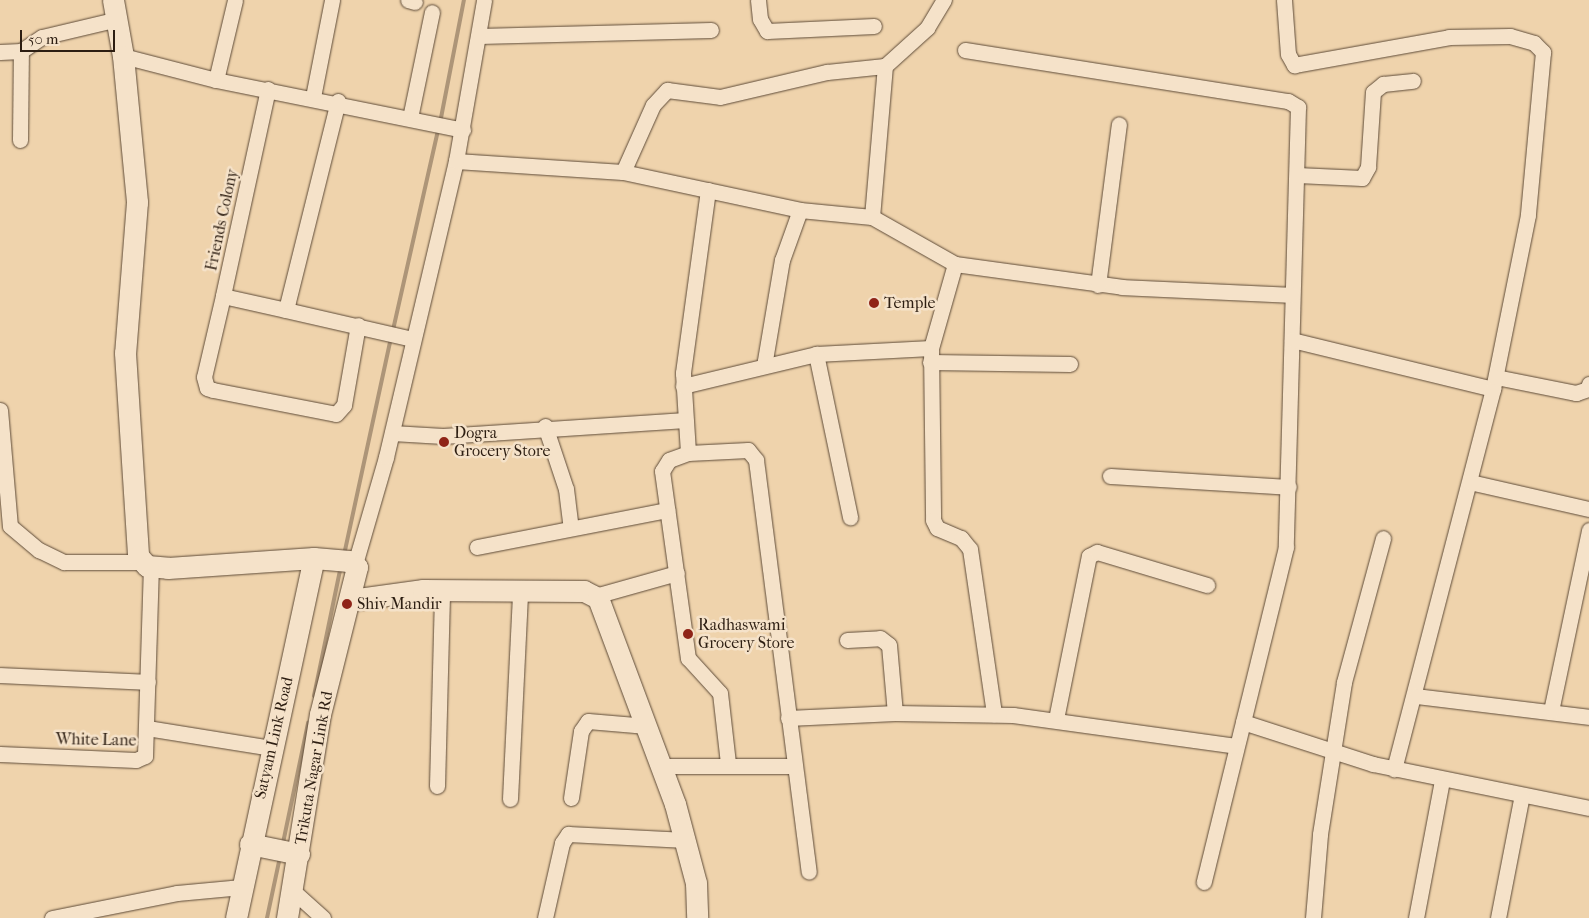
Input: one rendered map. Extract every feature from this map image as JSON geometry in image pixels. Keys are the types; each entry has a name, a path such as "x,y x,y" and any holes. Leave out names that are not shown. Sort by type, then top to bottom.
{"main road":[{"path":"115,9 123,56 137,222 125,353 134,522 146,564 320,558 352,563"},
{"name":"Satyam Link Road","path":"236,918 242,887 255,845 272,748 320,558"},
{"name":"Trikuta Nagar Link Rd","path":"287,918 292,890 293,853 320,714 351,600 352,563"},
{"path":"351,600 442,590 584,591 595,596 602,605 686,840 696,883 697,918"},
{"path":"255,845 293,853"}],"street":[{"path":"216,80 235,0"},
{"path":"313,96 332,0"},
{"path":"352,563 392,433 399,335 456,160 463,130 484,0"},
{"path":"758,0 760,19 767,30 874,26"},
{"path":"623,172 653,105 667,90 720,98 827,72 885,66 927,28 944,0"},
{"path":"1284,0 1288,54 1294,65 1449,38 1510,36 1534,43 1542,52 1528,215 1494,383 1416,696 1394,770"},
{"path":"0,52 21,51 42,37 115,9"},
{"path":"410,118 432,12"},
{"path":"479,36 711,30"},
{"path":"965,50 1295,103 1299,114 1292,294 1289,487 1286,547 1204,882"},
{"path":"20,140 21,51"},
{"path":"123,56 216,80 338,101 463,130"},
{"path":"872,217 885,66"},
{"path":"1297,175 1362,178 1368,167 1373,92 1383,84 1413,81"},
{"name":"Friends Colony","path":"268,89 223,296 399,335"},
{"path":"286,310 338,101"},
{"path":"1098,285 1119,124"},
{"path":"456,160 623,172 800,210 872,217 955,264 1098,285 1292,294"},
{"path":"688,453 683,386 708,190"},
{"path":"764,366 782,260 800,210"},
{"path":"955,264 930,355 932,520 937,528 961,538 970,550 994,714"},
{"path":"223,296 204,377 207,388 213,390 330,414 342,411 358,325"},
{"path":"1292,340 1494,383 1576,393 1588,389 1589,384"},
{"path":"683,386 816,354 930,355 1070,364"},
{"path":"816,354 850,517"},
{"path":"0,410 8,520 18,533 64,562 146,564"},
{"path":"392,433 443,436 545,426 686,420"},
{"path":"545,426 566,489 571,527"},
{"path":"728,763 720,693 688,658 667,510 665,463 688,453 748,450 756,460 793,766 809,872"},
{"path":"1110,476 1289,487"},
{"path":"1470,482 1589,508"},
{"path":"477,548 571,527 667,510"},
{"path":"1550,711 1589,530"},
{"path":"1313,918 1320,834 1344,682 1383,538"},
{"path":"1056,719 1089,556 1097,552 1207,585"},
{"name":"White Lane","path":"0,754 136,760 145,756 148,682 146,564"},
{"path":"595,596 677,573"},
{"path":"437,786 442,590"},
{"path":"510,799 520,591"},
{"path":"847,640 880,638 889,645 895,713"},
{"path":"0,675 148,682"},
{"path":"1416,696 1589,717"},
{"path":"788,718 895,713 994,714 1056,719 1236,746"},
{"path":"570,798 582,732 588,721 646,726"},
{"path":"1243,722 1333,753 1394,770 1589,808"},
{"path":"147,728 272,748"},
{"path":"661,766 728,763 793,766"},
{"path":"1416,918 1442,780"},
{"path":"1498,918 1522,795"},
{"path":"545,918 562,843 568,834 686,840"},
{"path":"52,918 177,893 242,887"},
{"path":"292,890 323,918"}],"waterway":[{"path":"440,123 464,0"},
{"path":"393,330 438,130"},
{"path":"344,555 391,337"},
{"path":"314,696 341,566"},
{"path":"283,843 308,723"},
{"path":"267,918 280,857"}],"place":[{"name":"Temple","path":"874,303"},
{"name":"Dogra Grocery Store","path":"444,442"},
{"name":"Shiv Mandir","path":"347,604"},
{"name":"Radhaswami Grocery Store","path":"688,634"}]}
